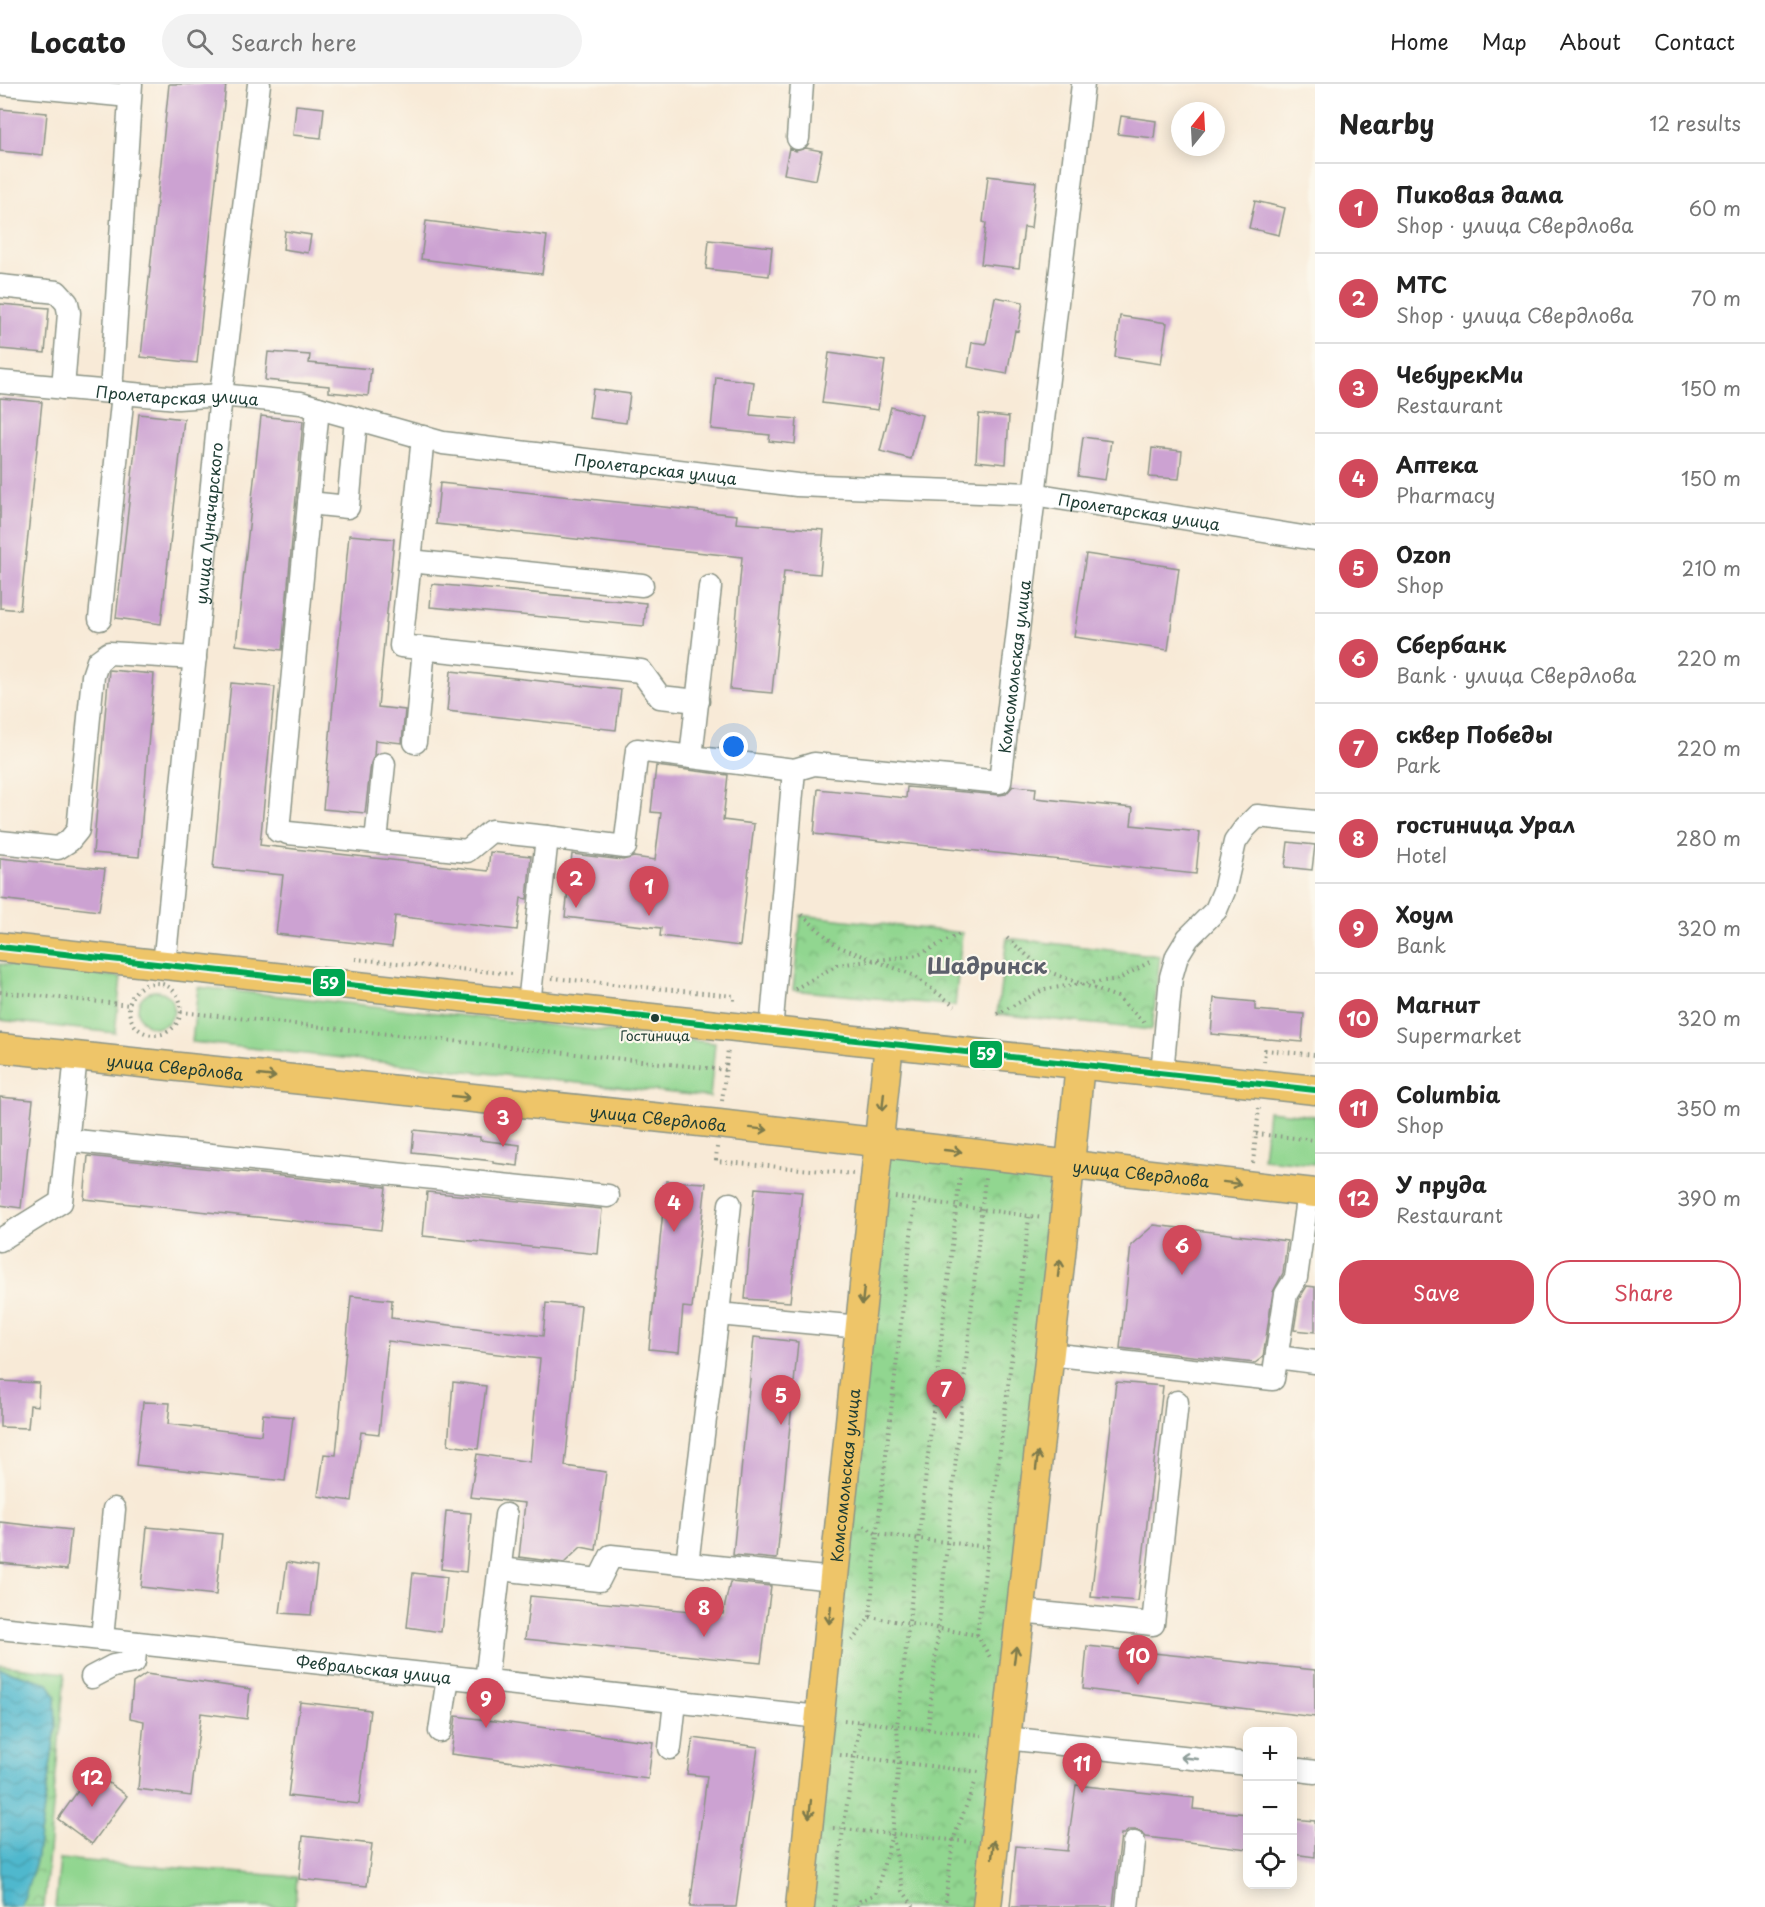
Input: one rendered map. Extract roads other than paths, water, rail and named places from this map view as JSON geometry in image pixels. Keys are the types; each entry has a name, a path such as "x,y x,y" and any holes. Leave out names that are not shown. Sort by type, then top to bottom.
{"main road":[{"path":"0,947 1315,1090"},
{"name":"Комсомольская улица","path":"800,1907 889,1043"},
{"name":"улица Свердлова","path":"0,1048 975,1153 1312,1192"},
{"path":"987,1907 994,1844 990,1774 1006,1738 1050,1354 1080,1064"}],"street":[{"path":"5,84 130,90 117,393 100,619"},
{"name":"улица Луначарского","path":"164,964 221,395 259,84"},
{"path":"798,138 802,84"},
{"name":"Комсомольская улица","path":"794,770 814,764 1000,782 1083,84"},
{"path":"0,286 57,292 67,303 69,313 63,388"},
{"name":"Пролетарская улица","path":"0,382 178,398 221,395 301,404 443,443 797,485 1033,494 1315,538"},
{"path":"318,408 283,832 467,851 491,831 625,847 637,750 794,770 771,1031"},
{"path":"309,503 348,507 356,419"},
{"path":"423,437 401,646 641,671 660,697 698,701"},
{"path":"410,561 642,585"},
{"path":"691,757 710,587"},
{"path":"415,742 424,649"},
{"path":"0,842 58,848 69,841 78,830 93,676 98,661 109,653 195,658"},
{"path":"376,842 384,764"},
{"path":"1162,1073 1171,977 1177,956 1188,938 1216,910 1224,891 1235,842 1257,816 1315,822"},
{"path":"529,1004 547,837"},
{"path":"0,1240 61,1202 76,1056"},
{"path":"67,1140 608,1196"},
{"path":"1050,1354 1273,1378 1286,1294 1296,1278 1312,1192"},
{"path":"687,1564 730,1204"},
{"path":"718,1314 860,1327"},
{"path":"1276,1357 1315,1362"},
{"path":"1020,1611 1153,1624 1177,1402"},
{"path":"102,1639 114,1509"},
{"path":"486,1681 506,1515"},
{"path":"500,1569 599,1580 611,1556 834,1579"},
{"name":"Февральская улица","path":"0,1628 819,1717"},
{"path":"92,1677 113,1666 134,1662 136,1643"},
{"path":"440,1731 448,1677"},
{"path":"670,1748 675,1702"},
{"path":"1006,1738 1243,1763"},
{"path":"1297,1770 1315,1772"},
{"path":"1127,1907 1134,1843"}],"water":[{"path":"0,1669 48,1683 55,1696 56,1728 36,1861 21,1907 0,1907"}],"place":[{"name":"МТС","path":"576,908"},
{"name":"Пиковая дама","path":"649,916"},
{"name":"Гостиница","path":"655,1018"},
{"name":"ЧебурекМи","path":"503,1147"},
{"name":"Аптека","path":"674,1232"},
{"name":"Сбербанк","path":"1182,1275"},
{"name":"сквер Победы","path":"946,1419"},
{"name":"Ozon","path":"781,1425"},
{"name":"гостиница Урал","path":"704,1637"},
{"name":"Магнит","path":"1138,1685"},
{"name":"Хоум","path":"486,1728"},
{"name":"Columbia","path":"1082,1793"},
{"name":"У пруда","path":"92,1807"}],"district":[{"name":"Шадринск","path":"987,964"}]}
